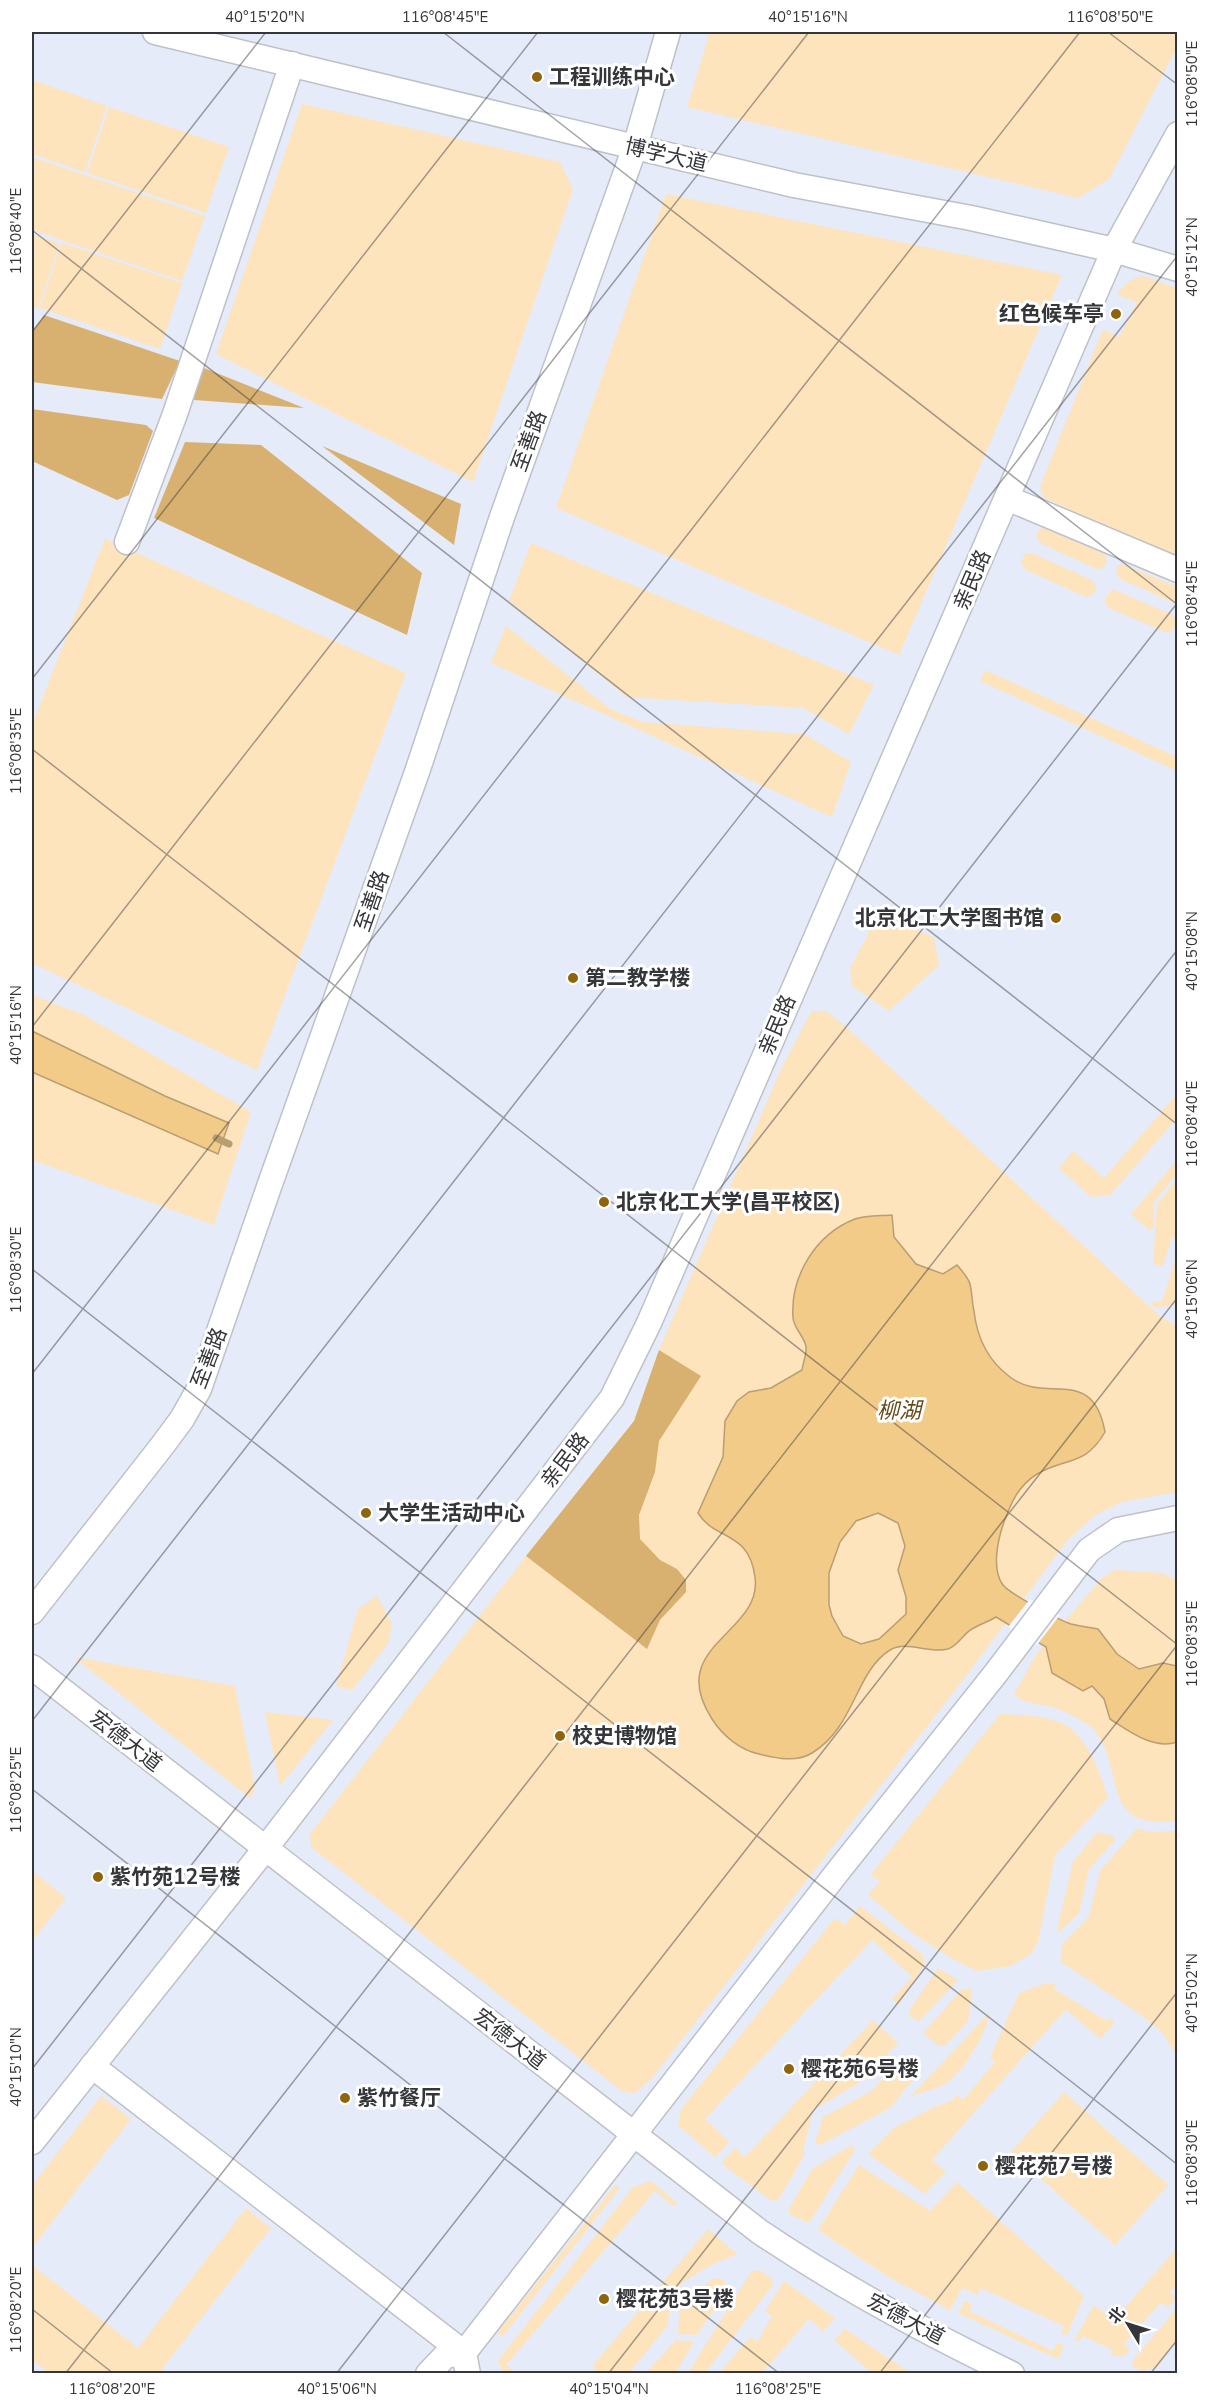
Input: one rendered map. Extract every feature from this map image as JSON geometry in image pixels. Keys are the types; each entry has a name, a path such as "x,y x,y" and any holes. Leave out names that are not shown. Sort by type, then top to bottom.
{"street":[{"name":"博学大道","path":"155,32 794,185 971,218 1114,250 1178,269"},
{"name":"至善路","path":"32,1612 162,1446 200,1389 270,1184 413,783 502,517 634,147 668,32"},
{"path":"127,542 175,414 292,64"},
{"name":"亲民路","path":"32,2142 265,1849 612,1398 650,1323 1114,250 1178,134"},
{"path":"1007,498 1178,570"},
{"path":"466,2363 634,2136 839,1870 996,1673 1089,1550 1118,1530 1178,1518"},
{"name":"宏德大道","path":"32,1667 760,2232 867,2299 944,2341 1012,2373"},
{"path":"92,2066 466,2363"},
{"path":"428,2373 445,2356 466,2363"}],"shaded area":[{"name":"北京化工大学(昌平校区)","path":"32,32 1177,32 1177,2373 32,2373"},
{"path":"710,32 1177,32 1178,45 1109,179 1078,198 687,107"},
{"path":"32,80 107,106 85,172 32,154"},
{"path":"302,104 560,162 573,189 473,482 216,354"},
{"path":"109,107 229,147 206,213 87,173"},
{"path":"32,157 205,216 182,281 32,230"},
{"path":"666,194 1062,275 899,655 556,508"},
{"path":"32,234 60,244 38,309 32,307"},
{"path":"62,243 182,283 160,349 40,308"},
{"path":"1144,276 1177,288 1177,559 1043,497 1040,487 1103,329 1119,337 1137,303 1117,294 1135,278"},
{"path":"44,315 180,361 162,399 32,382 32,332"},
{"path":"199,366 304,408 194,400"},
{"path":"32,409 146,425 153,431 129,495 117,500 32,461"},
{"path":"185,442 261,445 422,573 407,635 154,518"},
{"path":"322,446 461,504 454,545"},
{"path":"1043,528 1105,554 1107,564 1099,570 1042,544 1036,537 1039,530"},
{"path":"105,539 406,673 257,1070 32,963 32,725"},
{"path":"531,543 874,685 849,734 803,708 627,697 509,601"},
{"path":"1032,553 1092,580 1097,589 1092,595 1086,597 1026,570 1021,563 1025,554"},
{"path":"1123,564 1177,587 1177,604 1120,579 1116,572 1118,566"},
{"path":"1112,589 1173,615 1177,624 1169,633 1109,608 1104,601"},
{"path":"506,626 610,709 642,722 804,734 851,762 832,817 491,663"},
{"path":"985,670 1177,757 1177,771 980,681"},
{"path":"880,911 934,938 939,965 889,1011 852,986 850,969"},
{"path":"32,995 84,1015 251,1112 214,1225 32,1160"},
{"path":"812,1011 826,1011 844,1025 1161,1317 1177,1326 1177,1492 1121,1502 1094,1516 1067,1541 957,1688 652,2078 635,2093 623,2092 311,1847 310,1834 634,1421 659,1350 783,1065"},
{"path":"1177,1094 1177,1118 1110,1195 1091,1197 1059,1168 1073,1151 1104,1178"},
{"path":"1177,1160 1177,1174 1154,1202 1154,1226 1150,1231 1131,1214"},
{"path":"1177,1180 1177,1238 1172,1238 1163,1266 1153,1264 1157,1204"},
{"path":"1177,1255 1177,1304 1155,1308 1151,1304 1155,1301 1162,1302"},
{"path":"659,1350 701,1376 659,1441 655,1472 639,1515 640,1539 660,1560 677,1569 686,1580 686,1592 660,1620 647,1649 526,1556 634,1421"},
{"path":"1115,1570 1162,1573 1177,1580 1177,1820 1153,1821 1136,1817 1125,1808 1118,1795 1105,1748 1093,1728 1063,1711 1027,1702 1014,1694 1036,1655 1101,1579"},
{"path":"377,1596 392,1624 388,1644 352,1690 336,1686 358,1609"},
{"path":"74,1657 235,1686 255,1788 250,1798"},
{"path":"265,1712 333,1720 280,1786"},
{"path":"1000,1714 1050,1719 1073,1730 1089,1750 1108,1798 1055,1855 1038,1942 1032,1953 1011,1966 977,1971 951,1958 915,1935 868,1895 880,1881 871,1874"},
{"path":"1137,1828 1150,1832 1177,1831 1177,2056 1162,2032 1137,2012 1061,1962 1062,1945 1089,1916 1100,1871"},
{"path":"1097,1832 1113,1836 1115,1840 1089,1869 1079,1913 1059,1932 1057,1930 1073,1862"},
{"path":"32,1871 66,1898 32,1941"},
{"path":"860,1906 923,1955 925,1964 898,2005 892,1999 912,1977 872,1940 705,2119 729,2142 715,2157 678,2125 681,2109 835,1918 845,1925"},
{"path":"938,1968 958,1980 919,2021 910,2017 909,2011"},
{"path":"1044,1984 1056,1984 1054,1989 1107,2021 1110,2017 1114,2023 1100,2039 1066,2009 932,2160 946,2172 925,2194 868,2154 894,2128 932,2108 951,2101 957,2095 963,2100 995,2062 990,2057 1019,1993"},
{"path":"970,1988 972,1993 968,2021 945,2046 939,2046 923,2033 961,1990"},
{"path":"989,2013 980,2040 961,2070 940,2087 911,2096"},
{"path":"873,2020 898,2043 875,2067 869,2077 813,2110 803,2151 805,2154 779,2199 774,2201 769,2199 721,2163 735,2148 745,2157"},
{"path":"901,2059 923,2067 890,2108 820,2145 815,2142 823,2117 872,2091"},
{"path":"1064,2092 1168,2185 1115,2245 1011,2152"},
{"path":"101,2096 131,2119 32,2248 32,2186"},
{"path":"852,2145 855,2150 809,2223 791,2215 788,2211 812,2169"},
{"path":"859,2165 930,2211 957,2182 1084,2296 1067,2335 1061,2333 1064,2326 981,2288 977,2295 962,2288 950,2310 887,2276 818,2230"},
{"path":"651,2181 677,2203 674,2207 655,2191 506,2365 515,2373 504,2373 498,2361 633,2187"},
{"path":"615,2185 620,2188 502,2337 497,2333"},
{"path":"246,2208 271,2228 159,2373 49,2373 32,2360 32,2265 138,2348"},
{"path":"708,2229 737,2254 709,2266 683,2282 670,2299 668,2325 629,2373 599,2373 593,2369 595,2363"},
{"path":"1177,2248 1177,2284 1170,2292 1176,2298 1168,2307 1161,2302 1124,2344 1130,2350 1124,2356 1110,2356 1113,2350 1083,2336 1079,2342 1075,2339 1094,2305 1113,2321"},
{"path":"758,2270 772,2279 773,2285 705,2373 688,2373 751,2272"},
{"path":"715,2278 723,2279 726,2285 725,2292 697,2335 678,2334 680,2310 685,2298"},
{"path":"784,2281 835,2318 823,2331 809,2319 762,2373 724,2373 721,2371 750,2337 758,2341 772,2316 765,2311"},
{"path":"965,2301 972,2304 969,2311 1053,2351 1057,2343 1064,2346 1058,2359 958,2313"},
{"path":"1177,2308 1177,2339 1156,2368 1142,2371 1132,2366 1134,2359"},
{"path":"845,2329 912,2373 872,2373 834,2340"},
{"path":"676,2340 694,2342 675,2373 646,2373"}],"water":[{"path":"32,1031 165,1096 229,1123 218,1154 32,1072"},
{"name":"柳湖","path":"892,1215 894,1237 916,1264 943,1274 957,1265 968,1279 975,1321 984,1348 1002,1370 1024,1385 1079,1392 1090,1399 1099,1411 1105,1432 1090,1451 1074,1460 1037,1474 1016,1495 1000,1537 997,1571 1003,1585 1024,1600 1071,1624 1098,1629 1117,1654 1139,1669 1163,1663 1177,1666 1177,1742 1168,1744 1150,1741 1133,1734 1110,1719 1104,1699 1092,1686 1083,1691 1052,1673 1046,1647 996,1617 972,1629 948,1649 933,1650 903,1646 890,1650 869,1672 837,1729 826,1742 806,1756 786,1759 752,1752 732,1741 712,1719 700,1694 700,1674 707,1657 745,1613 753,1596 755,1577 752,1562 739,1543 713,1528 698,1513 723,1457 725,1421 737,1401 749,1392 771,1388 802,1370 806,1347 794,1322 793,1302 801,1272 817,1246 828,1235 855,1219","holes":["878,1513 898,1523 905,1546 898,1570 906,1597 906,1614 879,1639 861,1644 843,1636 832,1616 829,1605 829,1573 840,1542 856,1521"]}],"pier":[{"path":"1030,1599 1060,1615 1037,1645 1008,1627"}],"waterway":[{"path":"216,1138 229,1144"}],"place":[{"name":"工程训练中心","path":"537,77"},
{"name":"红色候车亭","path":"1116,314"},
{"name":"北京化工大学图书馆","path":"1056,918"},
{"name":"第二教学楼","path":"573,978"},
{"name":"北京化工大学(昌平校区)","path":"604,1202"},
{"name":"大学生活动中心","path":"366,1513"},
{"name":"校史博物馆","path":"560,1736"},
{"name":"紫竹苑12号楼","path":"98,1877"},
{"name":"樱花苑6号楼","path":"789,2069"},
{"name":"紫竹餐厅","path":"345,2098"},
{"name":"樱花苑7号楼","path":"983,2166"},
{"name":"樱花苑3号楼","path":"604,2299"}]}
